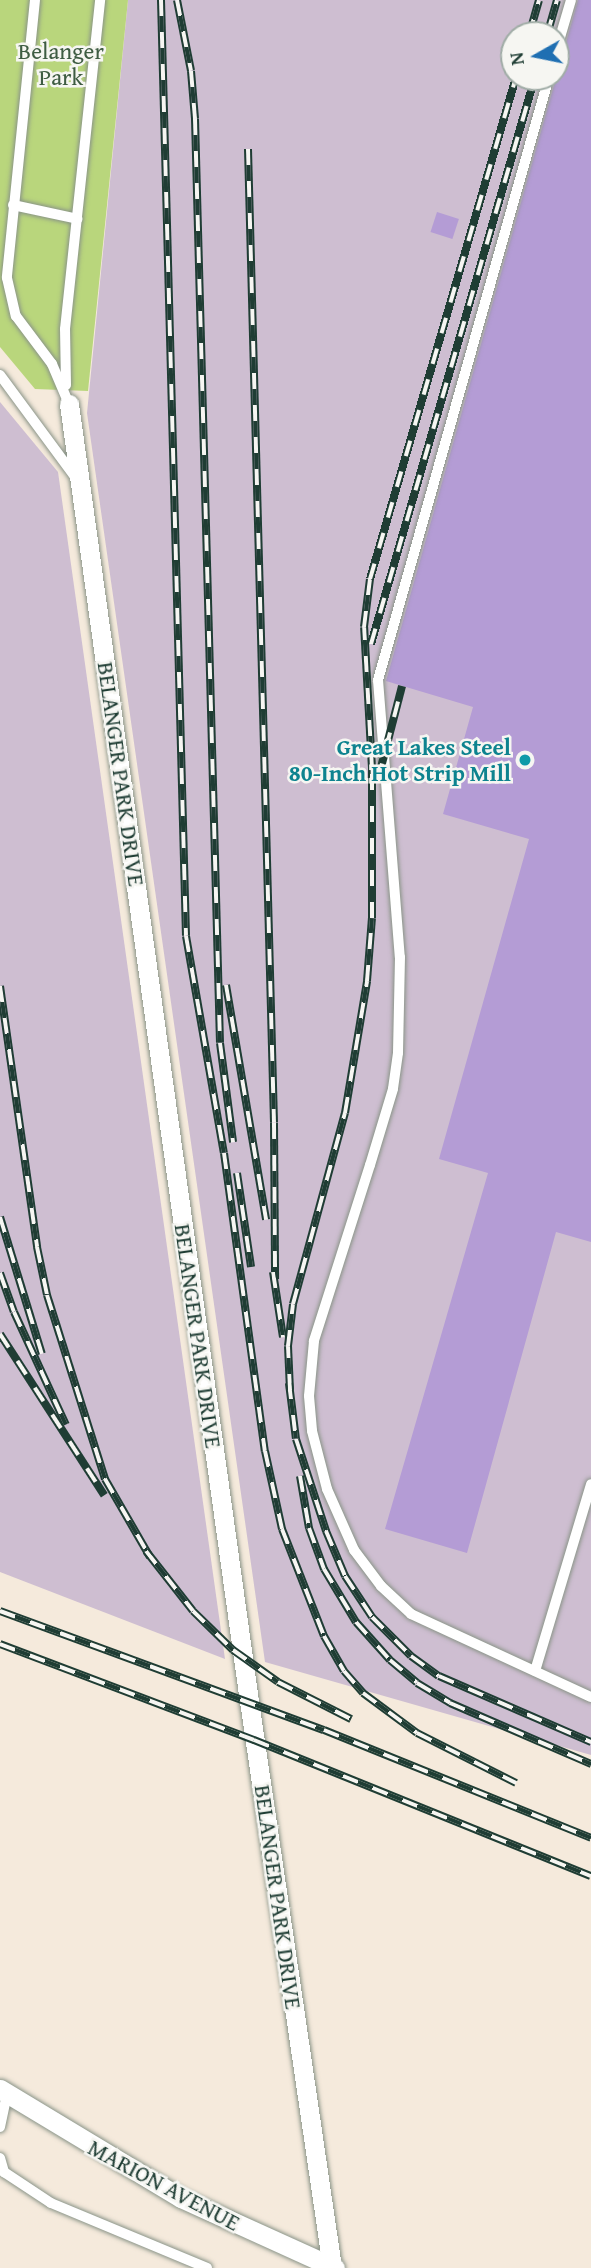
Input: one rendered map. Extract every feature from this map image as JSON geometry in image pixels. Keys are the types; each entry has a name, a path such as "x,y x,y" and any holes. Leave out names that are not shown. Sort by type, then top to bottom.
{"street":[{"name":"BELANGER PARK DRIVE","path":"68,400 251,1714 334,2267"},
{"name":"MARION AVENUE","path":"4,2091 181,2198 334,2267"}],"lane":[{"path":"35,0 7,278 16,316 52,364 68,400"},
{"path":"68,400 65,329 100,0"},
{"path":"565,21 571,0"},
{"path":"545,91 379,680 400,957 398,1054 393,1089 314,1341 309,1396 312,1431 327,1489 354,1550 381,1586 411,1614 591,1696"},
{"path":"13,205 78,219"},
{"path":"0,375 80,484"},
{"path":"536,1671 591,1484"},
{"path":"0,2127 4,2091"},
{"path":"0,2158 2,2177 51,2203 207,2268"}],"shaded area":[{"path":"128,0 591,0 591,1755 265,1662 87,413"},
{"path":"0,402 58,472 225,1659 0,1572"}],"green space":[{"name":"Belanger Park","path":"0,0 128,0 88,391 35,389 0,347"}],"building":[{"name":"Great Lakes Steel 80-Inch Hot Strip Mill","path":"578,0 591,0 591,1242 556,1232 467,1553 385,1529 488,1173 439,1159 529,839 443,814 473,707 386,681 552,91 570,91 570,28"},
{"path":"437,212 459,219 452,239 431,232"}],"railway":[{"path":"161,0 186,936 224,1153 265,1451 282,1529 324,1636 344,1671 363,1693 417,1733 516,1783"},
{"path":"177,0 191,71 195,119 220,1043 233,1142"},
{"path":"533,21 539,0"},
{"path":"551,21 557,0"},
{"path":"290,1390 288,1346 293,1304 345,1113 367,981 372,918 372,768 364,627 370,579 512,91"},
{"path":"371,644 531,91"},
{"path":"248,149 274,1123 275,1279"},
{"path":"378,779 402,686"},
{"path":"226,985 266,1220"},
{"path":"0,986 37,1247 47,1295 105,1479 150,1557"},
{"path":"237,1173 251,1267"},
{"path":"0,1217 42,1354"},
{"path":"273,1272 283,1337"},
{"path":"0,1273 14,1312 66,1425"},
{"path":"0,1334 104,1495"},
{"path":"289,1383 296,1439 326,1531 345,1576 372,1617 411,1656 439,1676 591,1742"},
{"path":"300,1476 309,1528 324,1569 356,1622 390,1660 417,1683 450,1703 591,1764"},
{"path":"146,1551 193,1611 233,1650 278,1682 351,1719"},
{"path":"0,1611 324,1730 591,1838"},
{"path":"0,1644 254,1740 591,1876"}],"place":[{"name":"Great Lakes Steel 80-Inch Hot Strip Mill","path":"525,760"}]}
